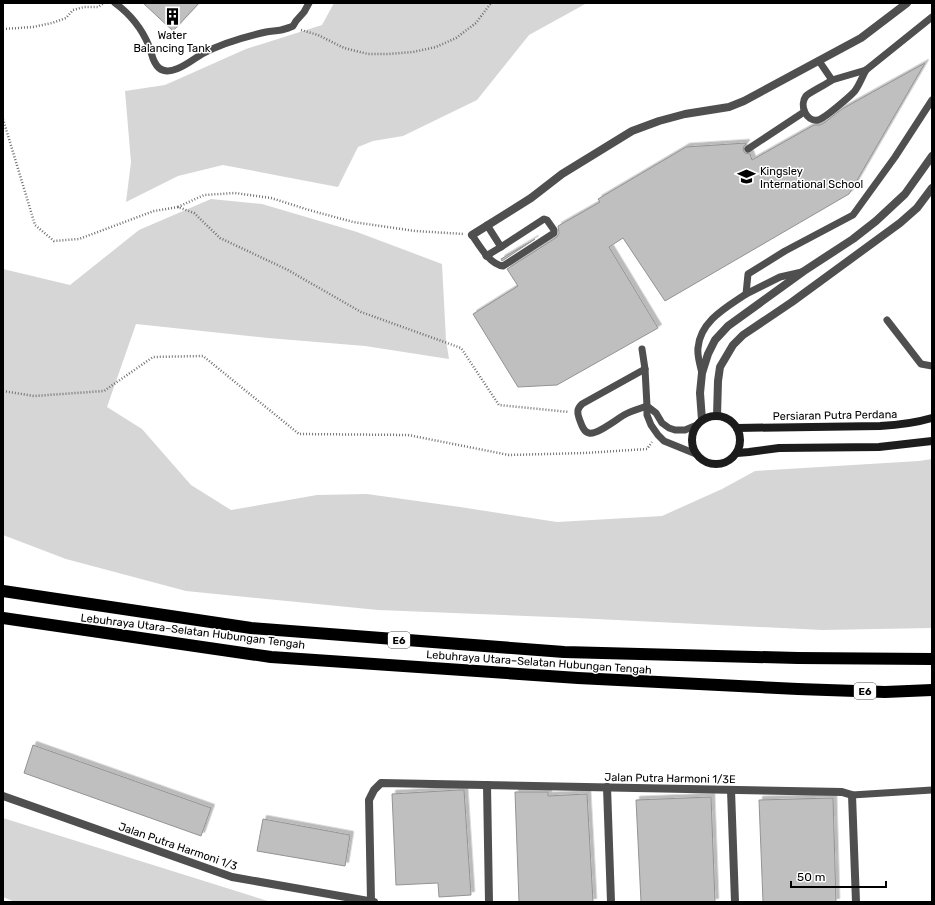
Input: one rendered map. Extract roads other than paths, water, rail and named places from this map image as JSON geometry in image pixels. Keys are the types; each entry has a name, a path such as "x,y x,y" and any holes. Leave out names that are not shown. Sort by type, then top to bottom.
{"highway":[{"name":"Lebuhraya Utara–Selatan Hubungan Tengah","path":"3,591 251,628 564,652 798,658 932,658"},
{"name":"Lebuhraya Utara–Selatan Hubungan Tengah","path":"3,618 272,657 578,678 885,692 932,690"}],"main road":[{"path":"709,416 725,418 732,422 737,428 740,440 740,446 732,459 717,465 709,464 701,460 693,449 691,442 694,430 699,422 709,416"},
{"name":"Persiaran Putra Perdana","path":"737,428 880,426 905,424 932,418"},
{"path":"737,453 780,448 879,447 932,441"}],"street":[{"path":"472,235 531,198 562,174 632,131 659,120 729,107 861,38 907,3"},
{"path":"699,422 702,373 708,354 715,340 728,326 876,221 905,194 932,156"},
{"path":"717,416 720,367 733,345 743,335 792,302 900,223 917,208 932,188"},
{"name":"Jalan Putra Harmoni 1/3E","path":"372,901 369,800 374,790 381,783 842,792 852,795"},
{"path":"487,785 489,902"},
{"path":"607,787 611,902"},
{"path":"731,790 736,902"},
{"path":"852,795 856,902"},
{"name":"Jalan Putra Harmoni 1/3","path":"3,796 232,877 372,901"}],"lane":[{"path":"115,3 132,19 144,35 152,57 157,67 162,71 175,70 220,45 253,35 293,26 309,3"},
{"path":"866,70 854,92 826,116 817,120 810,119 804,112 803,102 806,96 832,80 866,70 932,17"},
{"path":"819,61 832,80"},
{"path":"746,294 748,274 785,251 853,215 895,157 932,100"},
{"path":"748,149 804,112"},
{"path":"472,235 486,256 499,266 503,266 554,233 554,230 547,220 544,219 486,256"},
{"path":"488,225 501,247"},
{"path":"702,373 698,349 700,337 705,326 721,311 746,294 780,278 804,271"},
{"path":"887,320 921,364 932,366"},
{"path":"642,349 645,369 647,415 651,425 664,441 696,454"},
{"path":"645,369 582,404 578,408 577,413 585,430 591,434 625,415 647,406"},
{"path":"647,406 656,413 662,424 669,428 685,430 699,422"},
{"path":"852,795 932,790"}],"place":[{"name":"Water Balancing Tank","path":"172,17"},
{"name":"Kingsley International School","path":"747,177"}]}
